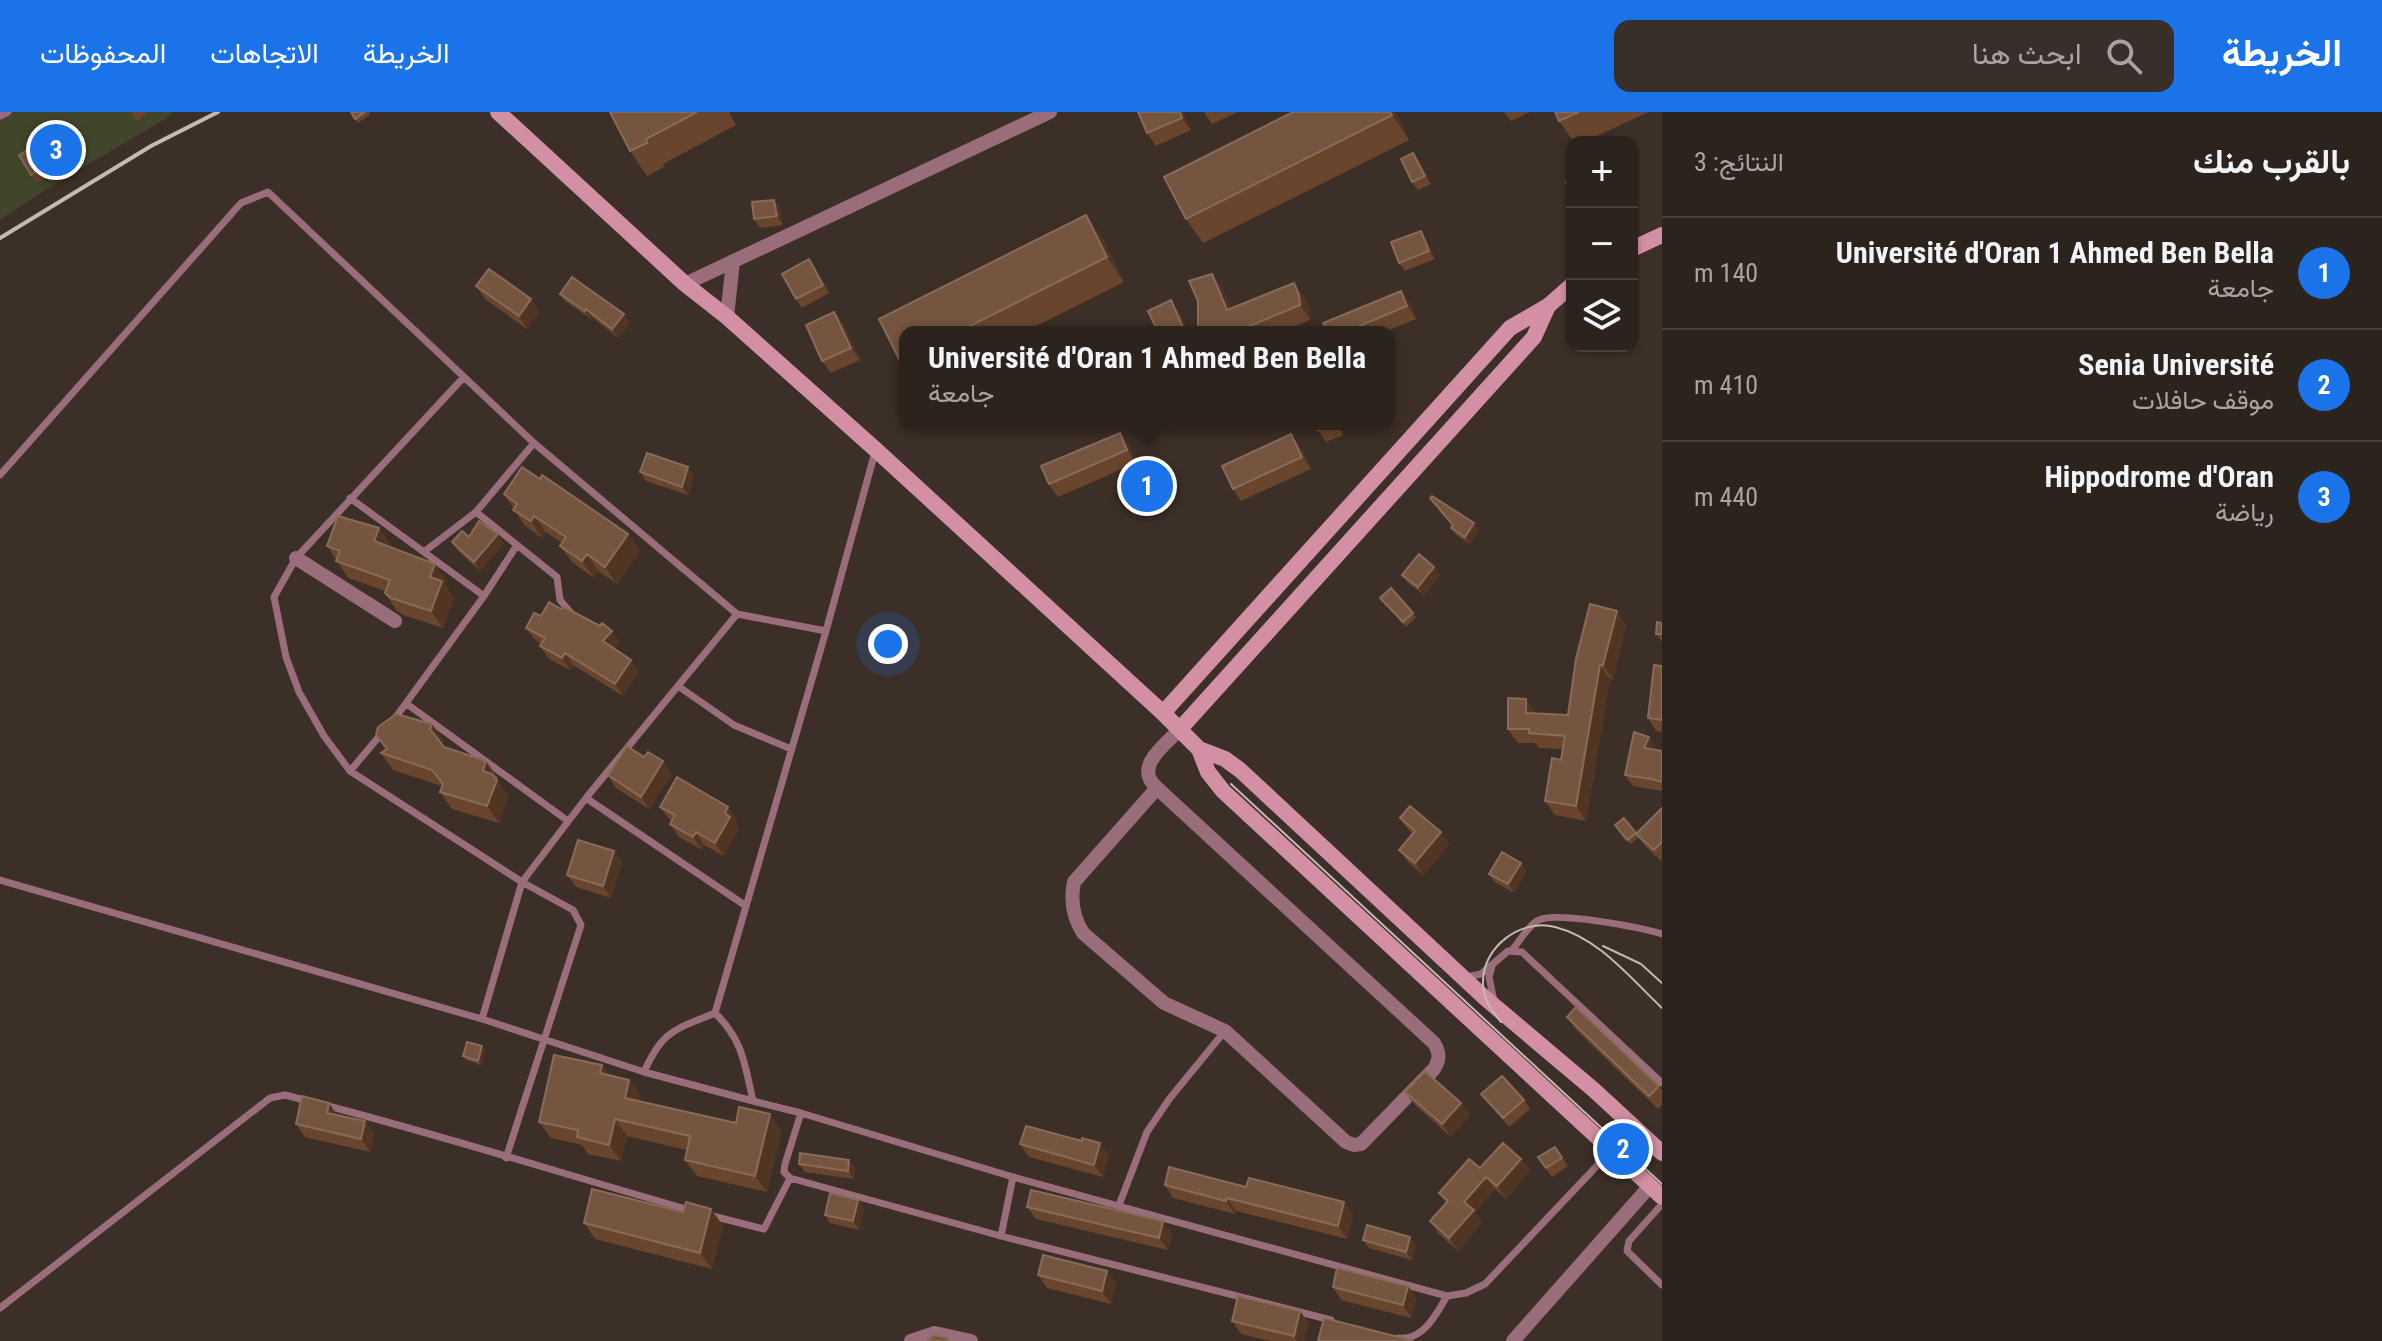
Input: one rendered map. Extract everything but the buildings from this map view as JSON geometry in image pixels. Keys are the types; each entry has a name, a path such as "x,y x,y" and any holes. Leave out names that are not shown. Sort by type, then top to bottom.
{"main road":[{"path":"498,112 685,284 727,317 875,449 1163,713 1199,749 1208,772 1223,791 1656,1192"},
{"path":"1638,246 1662,235"},
{"path":"1163,713 1510,328 1548,306 1566,290"},
{"path":"1180,729 1534,337 1548,306"},
{"path":"1199,749 1225,759 1240,770 1497,1008 1594,1090 1662,1153"}],"street":[{"path":"685,284 1050,112"},
{"path":"727,317 733,261"},
{"path":"296,558 395,621"},
{"path":"1157,788 1074,882 1074,914 1083,933 1164,1003 1225,1031 1346,1142 1354,1145 1366,1140 1434,1069 1439,1060 1439,1051 1147,776 1149,762 1180,729"},
{"path":"1513,1341 1656,1192"},
{"path":"911,1341 935,1333 971,1341"}],"lane":[{"path":"0,116 8,112"},
{"path":"0,475 241,203 268,192 534,443 737,614 826,631"},
{"path":"464,377 296,558 274,597 286,657 299,692 324,736 350,771 522,882 573,910 581,925 506,1158"},
{"path":"425,551 476,512 534,443"},
{"path":"715,1013 826,631 875,449"},
{"path":"350,498 484,596"},
{"path":"476,512 557,577 560,600 571,613"},
{"path":"350,771 407,704 517,545"},
{"path":"482,1019 522,882 586,798 737,614"},
{"path":"678,686 734,725 791,749"},
{"path":"407,704 568,821"},
{"path":"586,798 746,906"},
{"path":"0,880 482,1019 644,1072 801,1113 1013,1177 1447,1296 1466,1293 1485,1284 1611,1151"},
{"path":"1461,975 1475,977 1512,950 1536,922 1552,916 1662,934"},
{"path":"1512,950 1522,952 1662,1083"},
{"path":"1493,964 1489,977 1497,1008"},
{"path":"644,1072 655,1048 672,1031 715,1013"},
{"path":"715,1013 736,1036 753,1101"},
{"path":"1119,1205 1147,1132 1170,1098 1225,1031"},
{"path":"0,1308 270,1098 285,1095 438,1135 506,1158 760,1230 766,1228 790,1178"},
{"path":"801,1113 785,1164 784,1172 790,1178 1001,1236 1343,1323"},
{"path":"1001,1236 1013,1177"},
{"path":"1662,1204 1629,1241 1627,1251 1662,1285"},
{"path":"1387,1335 1402,1339 1416,1335 1433,1320 1447,1296"}],"green space":[{"path":"0,112 172,112 167,118 0,220"}],"tram line":[{"path":"1231,784 1662,1184"},
{"path":"1501,1022 1488,1004 1483,989 1484,970 1489,958 1496,947 1517,931 1542,925 1571,932 1586,940 1626,972 1662,1008"},
{"path":"1603,946 1641,964 1662,983"}],"railway":[{"path":"0,238 151,146 218,112"}],"place":[{"name":"Hippodrome d'Oran","path":"56,150"},
{"name":"Université d'Oran 1 Ahmed Ben Bella","path":"1147,486"},
{"name":"Senia Université","path":"1623,1149"}]}
